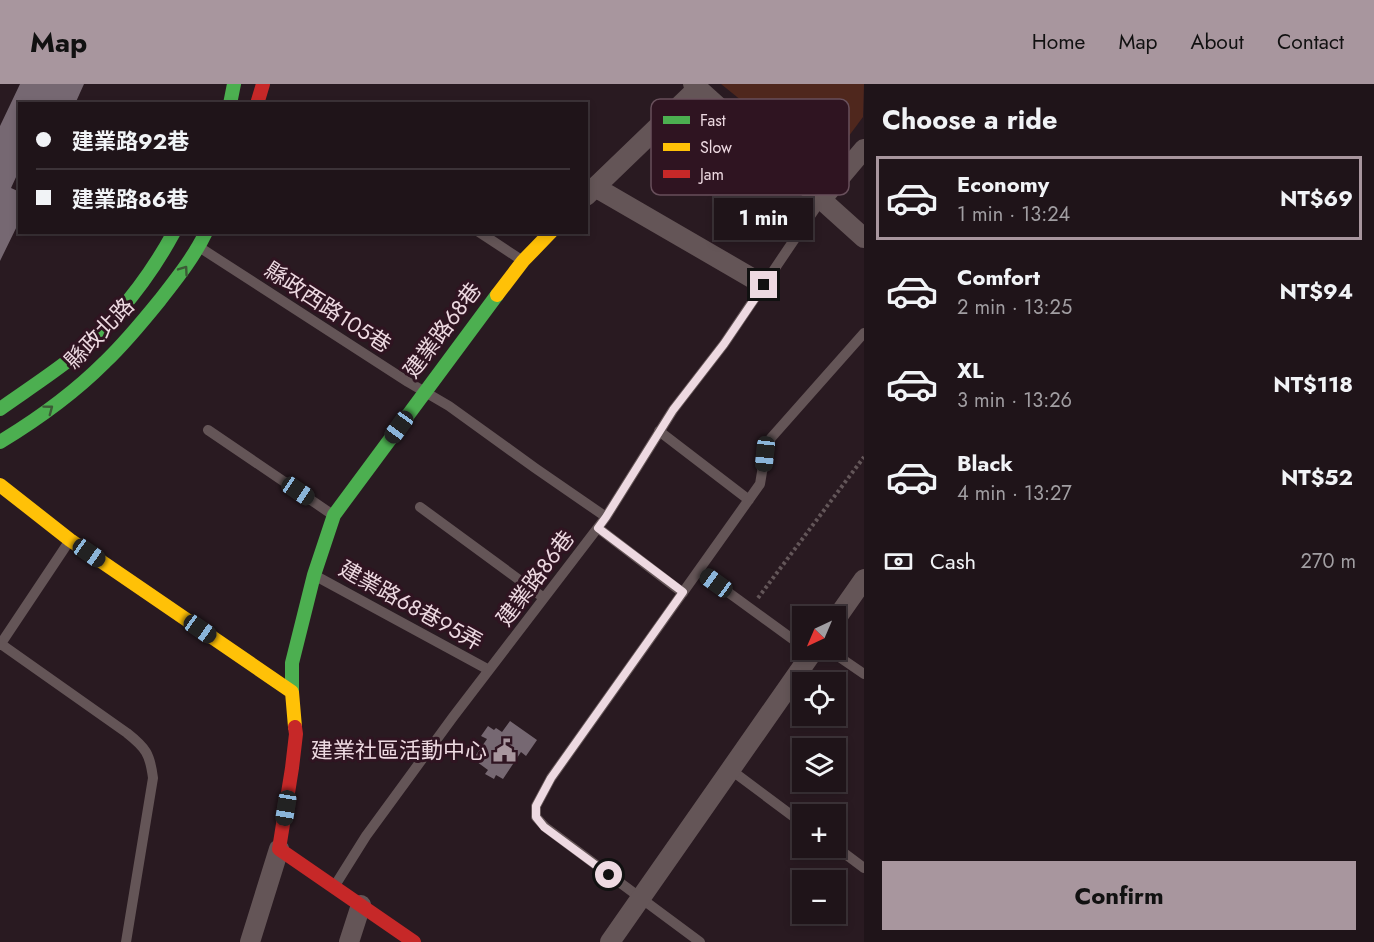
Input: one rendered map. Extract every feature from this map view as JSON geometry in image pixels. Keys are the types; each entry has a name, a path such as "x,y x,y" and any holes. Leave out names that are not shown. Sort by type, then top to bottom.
{"street":[{"path":"230,102 234,84"},
{"path":"258,102 263,84"},
{"path":"682,99 695,86 709,99"},
{"path":"651,130 591,191 764,285"},
{"path":"849,167 864,149"},
{"path":"815,195 864,238"},
{"path":"821,200 825,195"},
{"name":"建業路68巷","path":"279,849 296,734 292,663 314,575 334,515 523,261 549,234"},
{"name":"縣政北路","path":"0,409 65,363 91,340 128,301 162,254 185,238"},
{"name":"縣政北路","path":"0,442 72,392 118,349 179,277 185,238"},
{"path":"0,485 70,540 292,692"},
{"path":"845,606 864,579"},
{"path":"610,942 806,660"},
{"path":"249,942 279,849 414,942"},
{"path":"349,942 361,905"}],"lane":[{"name":"建業路86巷","path":"334,887 366,836 606,517 659,431 724,344 821,200"},
{"path":"482,234 523,261"},
{"name":"縣政西路105巷","path":"185,238 450,406 606,517"},
{"path":"700,942 544,827 536,817 536,806 551,778 760,484 765,454 771,438 864,333"},
{"path":"208,430 334,515"},
{"path":"659,431 749,500"},
{"path":"420,507 544,598"},
{"path":"598,528 683,592"},
{"path":"70,540 0,644 127,733 141,744 151,759 153,778 126,942"},
{"path":"699,571 792,635"},
{"name":"建業路68巷95弄","path":"314,575 489,670"},
{"path":"835,660 864,674"},
{"path":"731,770 792,816"},
{"path":"846,854 864,868"}],"path":[{"path":"750,608 864,457"}],"shaded area":[{"path":"721,84 864,84 863,117 849,136 849,99 740,99"}],"building":[{"path":"20,84 84,84 76,102 18,102 18,176 11,188 18,191 18,224 0,261 0,126"},
{"name":"建業社區活動中心","path":"510,721 537,740 526,756 521,752 503,779 496,775 494,779 485,774 488,770 473,759 487,739 481,736 488,726 502,732"}],"traffic: fast":[{"path":"230,102 234,84"},
{"path":"0,409 65,363 97,335 152,269 173,234"},
{"path":"0,442 68,395 112,355 173,284 205,234"},
{"path":"292,692 292,663 314,575 334,515 497,295"}],"traffic: slow":[{"path":"497,295 523,261 549,234"},
{"path":"0,485 70,540 292,692 295,727"}],"traffic: jam":[{"path":"258,102 263,84"},
{"path":"295,727 292,768 279,849 414,942"}],"place":[{"name":"建業社區活動中心","path":"505,750"}],"route":[{"path":"609,875 544,827 536,817 536,806 551,778 683,592 598,528 673,410 724,344 764,285"}]}
